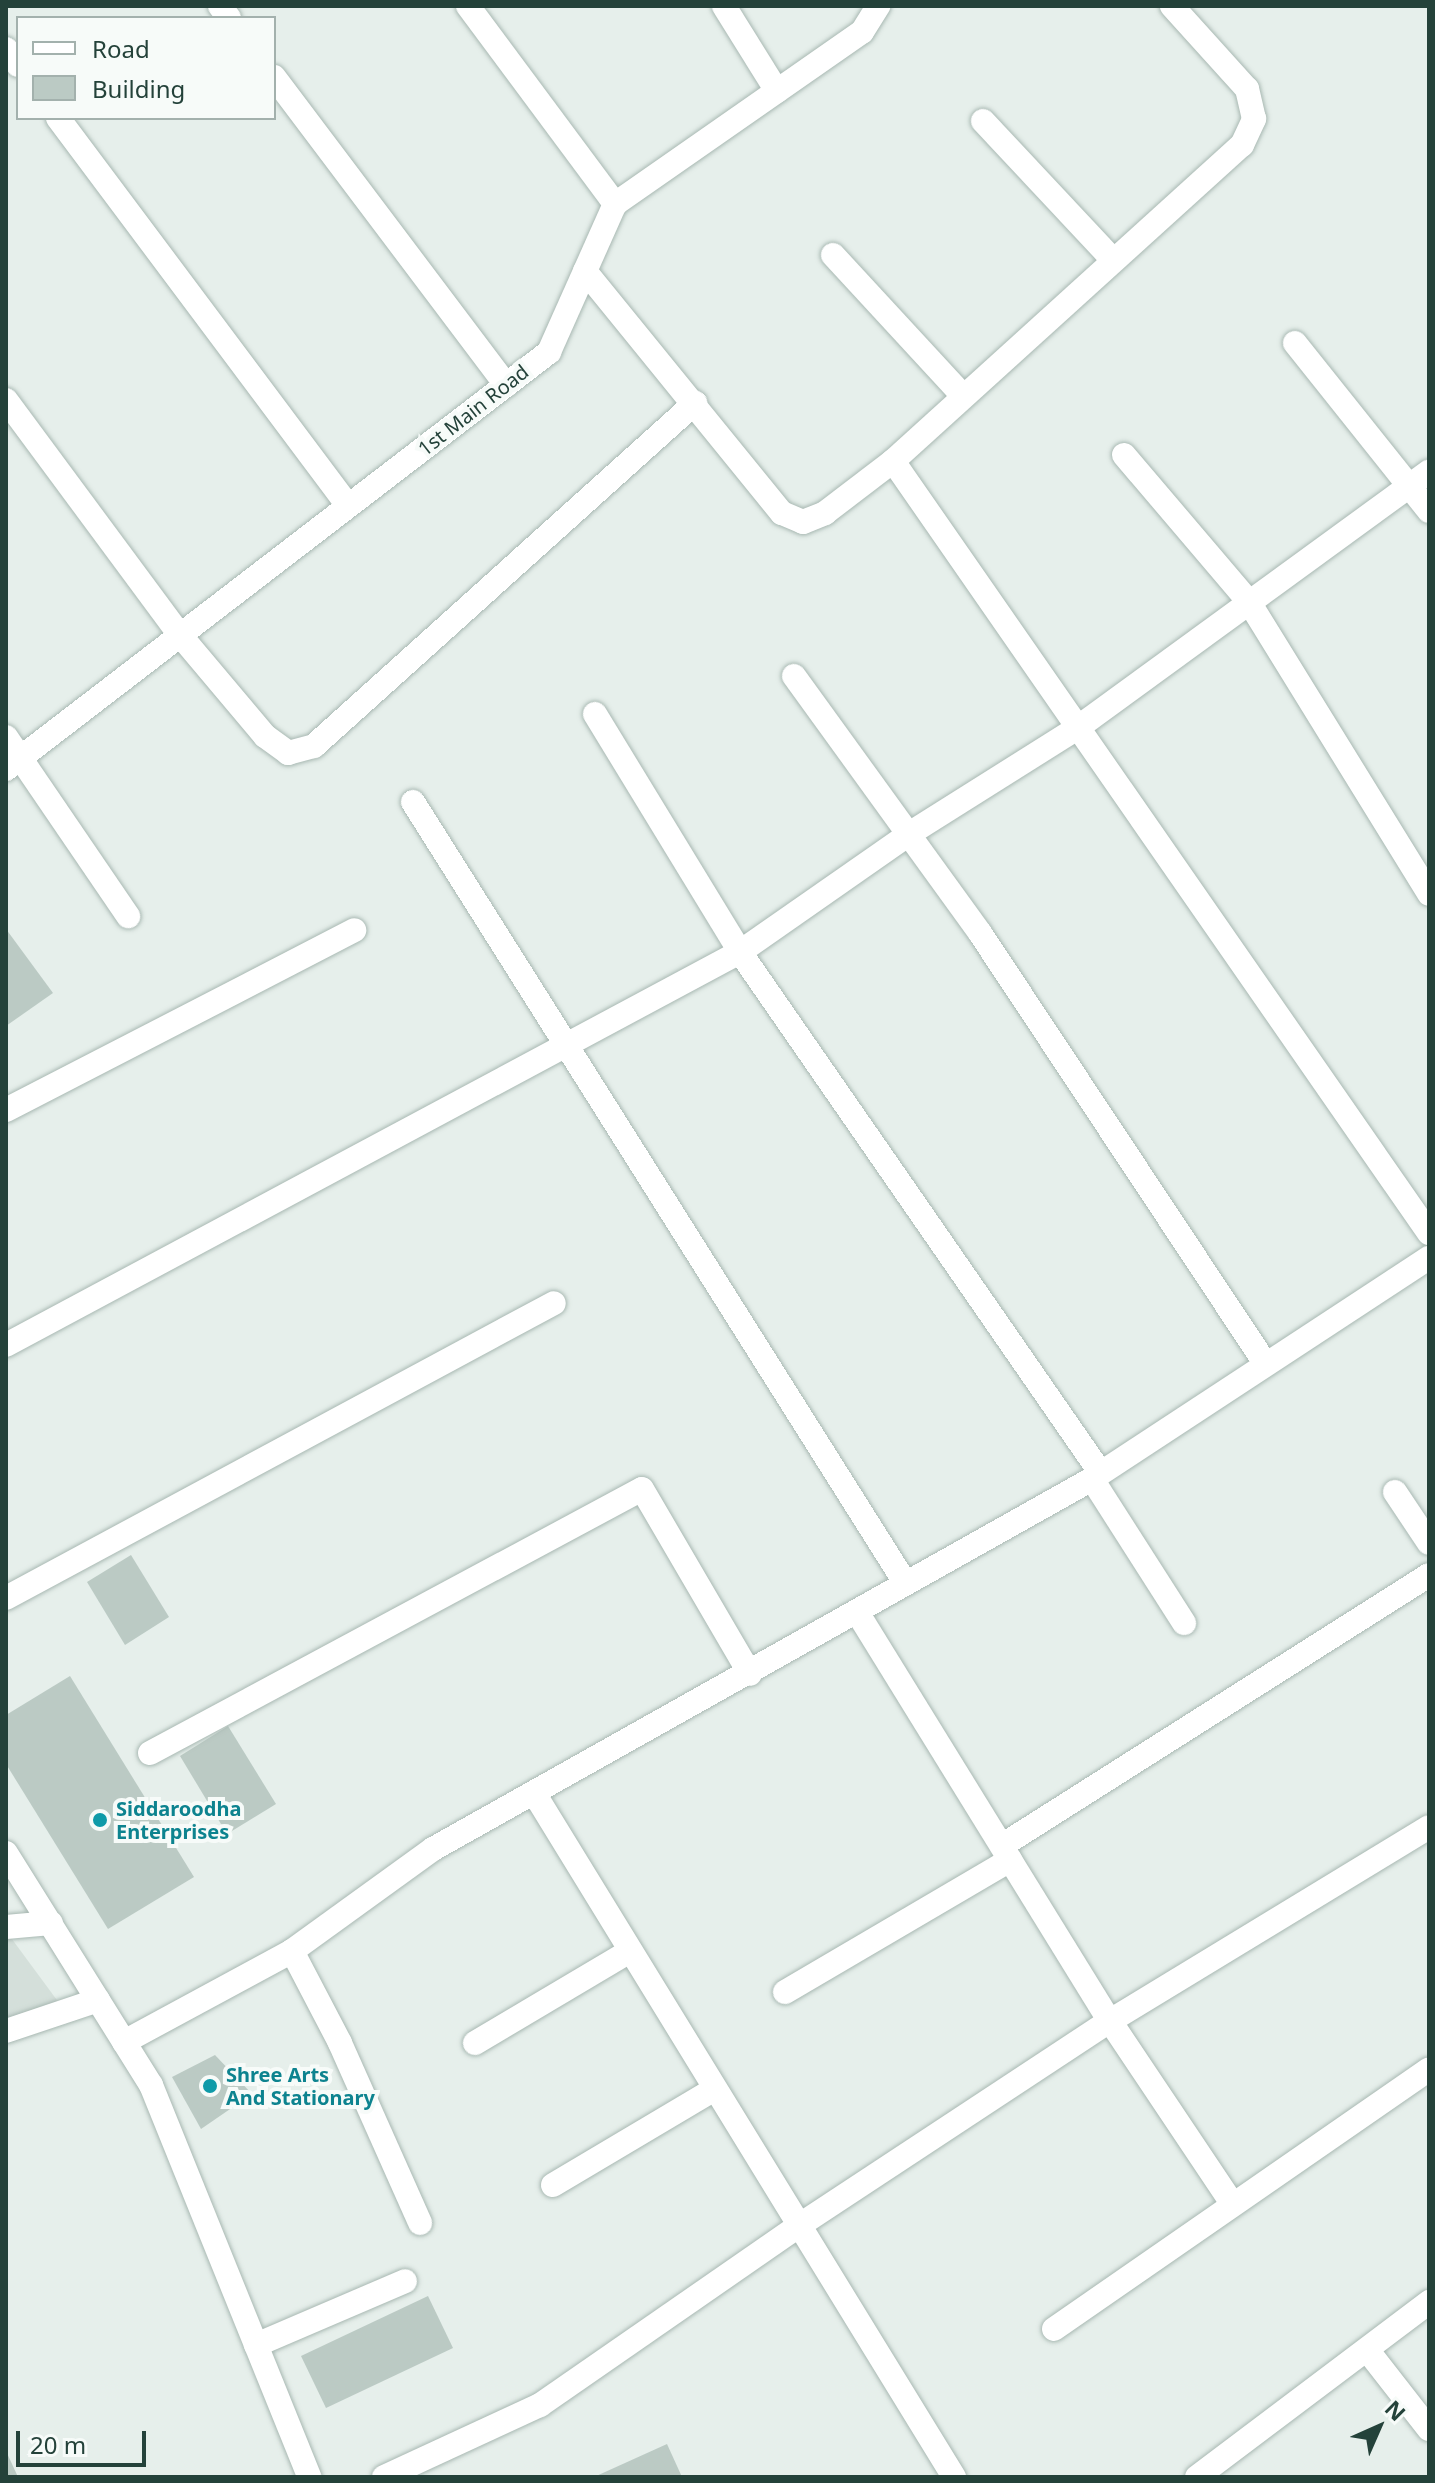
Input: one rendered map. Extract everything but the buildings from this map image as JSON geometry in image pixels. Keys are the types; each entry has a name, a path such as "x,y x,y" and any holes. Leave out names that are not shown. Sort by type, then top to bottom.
{"street":[{"path":"468,6 615,204 862,32 878,6"},
{"path":"724,6 777,91"},
{"path":"585,271 782,513 803,522 825,513 893,461 1112,259 1242,145 1254,119 1247,89 1172,6"},
{"path":"276,80 506,385"},
{"path":"59,120 348,506"},
{"path":"983,121 1112,259"},
{"name":"1st Main Road","path":"14,763 549,352 615,204"},
{"path":"833,255 963,396"},
{"path":"1295,343 1421,478 1429,511"},
{"path":"6,400 180,635 265,736 288,753 314,746 695,403"},
{"path":"1124,455 1249,602 1429,894"},
{"path":"893,461 1076,729 1193,888 1429,1233"},
{"path":"6,1345 740,952 909,834 1076,729 1421,478"},
{"path":"794,676 909,834 1265,1363"},
{"path":"595,714 740,952 1096,1476 1184,1623"},
{"path":"6,737 14,763 128,916"},
{"path":"413,802 906,1584"},
{"path":"6,1110 354,930"},
{"path":"124,2042 292,1951 433,1849 750,1674 1096,1476 1429,1258"},
{"path":"6,1598 554,1303"},
{"path":"150,1753 642,1489 750,1674"},
{"path":"1395,1492 1429,1543"},
{"path":"785,1992 1007,1853 1429,1575"},
{"path":"857,1612 1110,2021 1232,2203"},
{"path":"534,1793 797,2227 954,2477"},
{"path":"384,2477 540,2405 797,2227 1110,2021 1429,1827"},
{"path":"6,1853 151,2085 309,2477"},
{"path":"6,1927 51,1923"},
{"path":"292,1951 340,2043 420,2223"},
{"path":"475,2043 630,1951"},
{"path":"6,2031 98,2000"},
{"path":"1054,2329 1429,2069"},
{"path":"553,2185 713,2090"},
{"path":"256,2345 405,2281"},
{"path":"1197,2477 1429,2302"},
{"path":"1368,2351 1429,2429"}],"shaded area":[{"path":"6,1931 65,2011 6,2032"}],"place":[{"name":"Siddaroodha Enterprises","path":"100,1820"},
{"name":"Shree Arts And Stationary","path":"210,2086"}]}
